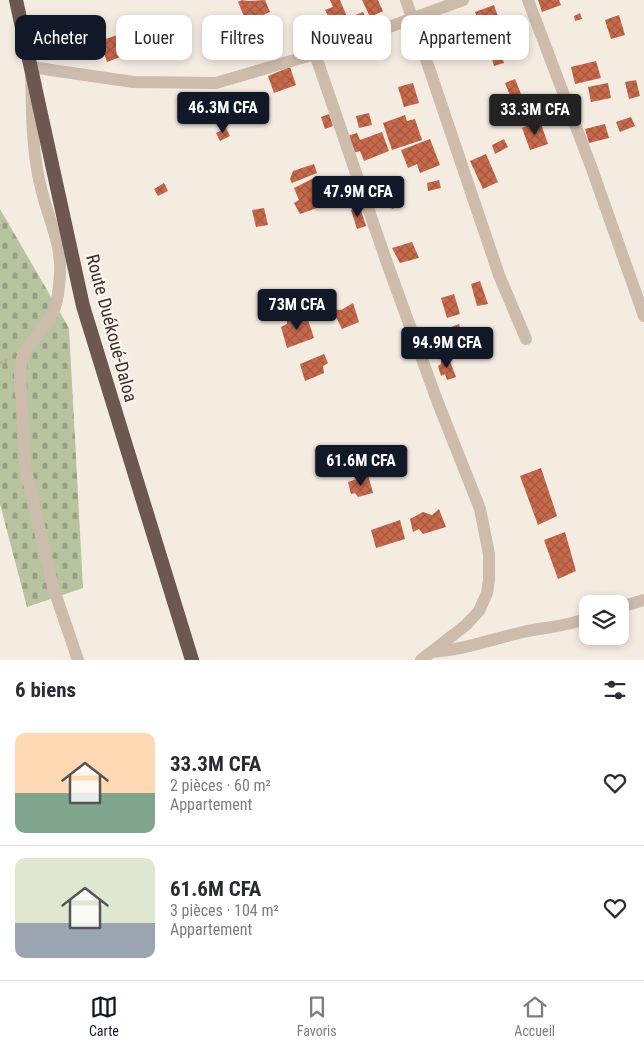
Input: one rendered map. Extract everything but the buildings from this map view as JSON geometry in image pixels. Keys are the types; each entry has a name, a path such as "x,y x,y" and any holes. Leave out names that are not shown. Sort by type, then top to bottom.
{"highway":[{"name":"Route Duékoué-Daloa","path":"16,0 83,306 192,660"}],"street":[{"path":"406,0 411,15"},
{"path":"420,15 462,0"},
{"path":"528,0 592,169 644,316"},
{"path":"78,660 53,588 25,466 23,442 20,374 23,354 52,316 58,298 60,271 56,236 42,192 37,167 32,117 31,67 132,82 216,83 295,60"},
{"path":"317,60 387,263 480,509 489,554 487,593 479,611 466,625 426,656"},
{"path":"426,60 499,275 526,339"},
{"path":"629,604 644,600"},
{"path":"426,656 524,632 569,625 579,621"}],"green space":[{"path":"0,209 69,328 83,588 27,607 0,504"}]}
